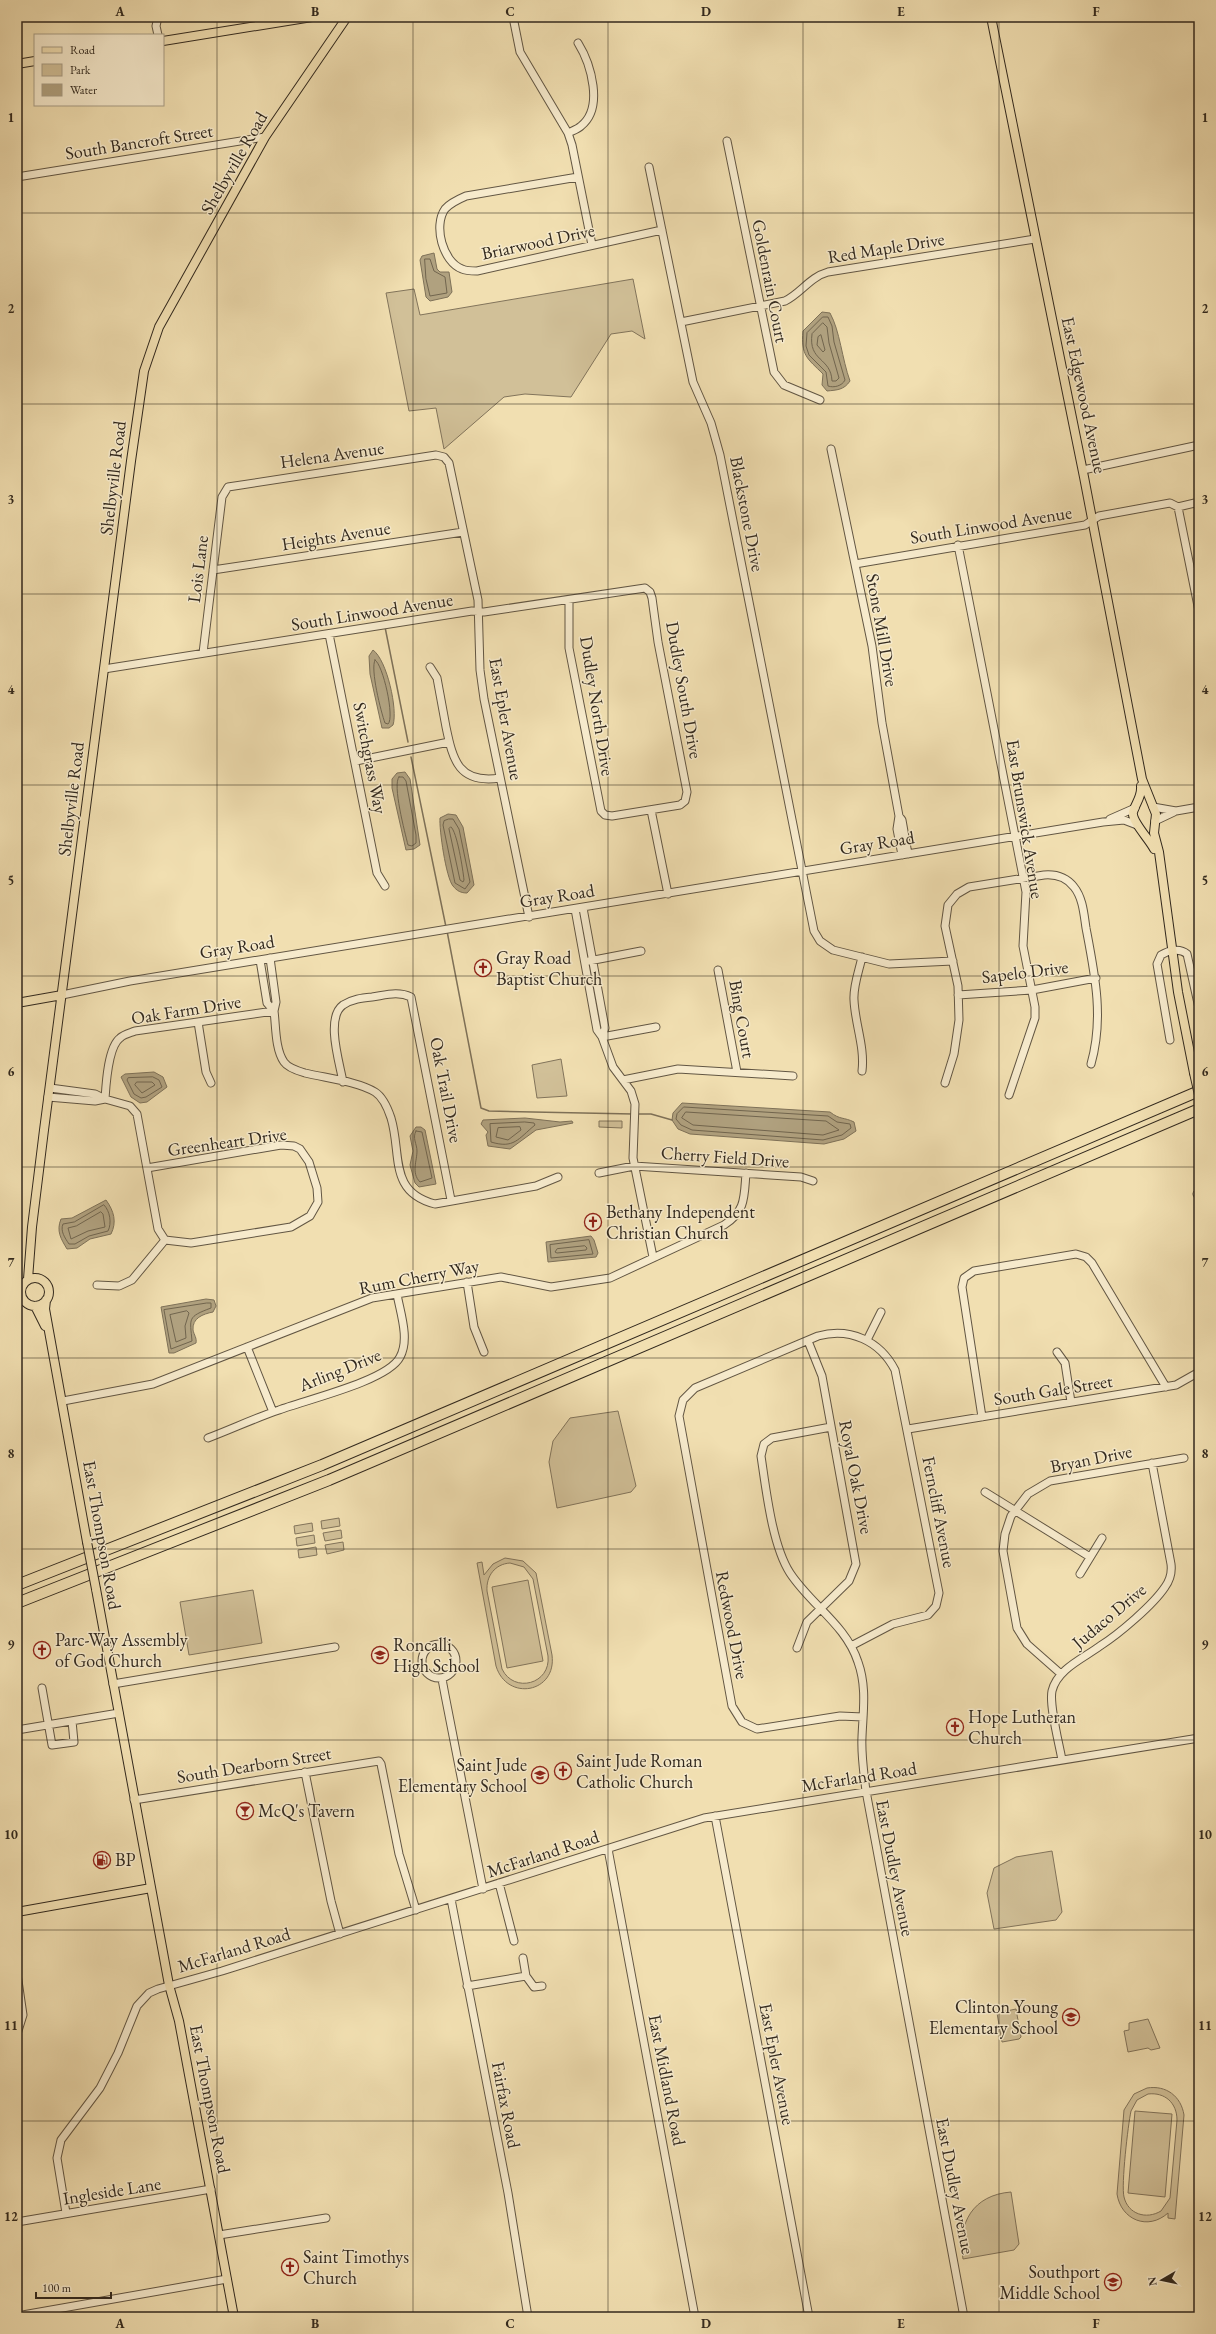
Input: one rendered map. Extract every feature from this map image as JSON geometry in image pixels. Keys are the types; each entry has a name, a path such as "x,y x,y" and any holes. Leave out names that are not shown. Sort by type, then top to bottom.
{"highway":[{"path":"17,1585 322,1465 1199,1091"},
{"path":"17,1603 329,1480 1199,1109"}],"main road":[{"path":"164,41 272,20 312,17"},
{"name":"Shelbyville Road","path":"62,995 141,384 147,357 159,327 265,137 347,17"},
{"name":"East Edgewood Avenue","path":"991,17 1093,520 1142,779 1153,807"},
{"path":"17,64 34,61"},
{"name":"East Edgewood Avenue","path":"1135,808 1141,797 1142,779"},
{"path":"1159,857 1148,837 1137,825 1133,816 1135,808 1146,804 1153,807 1156,814 1154,821 1154,833 1159,857 1178,992 1199,1095"},
{"path":"1137,825 1148,826 1154,821"},
{"path":"28,1279 48,1097 62,995"},
{"name":"Gray Road","path":"17,1003 62,995"},
{"path":"17,1304 26,1303 34,1306 46,1300 48,1287 38,1278 31,1243"},
{"path":"26,1303 19,1292 24,1282 28,1279 38,1278"},
{"name":"East Thompson Road","path":"46,1300 45,1309 63,1401 134,1800 169,1985 179,2021 234,2317"},
{"name":"East Thompson Road","path":"34,1306 49,1337 53,1351"},
{"path":"17,1912 151,1888"}],"street":[{"path":"158,17 156,26 158,34"},
{"path":"513,17 520,52 568,133 592,245"},
{"path":"568,133 581,126 588,118 594,102 587,57 578,43"},
{"name":"South Bancroft Street","path":"17,177 265,137"},
{"name":"Goldenrain Court","path":"727,141 773,368 779,381 791,389 820,400"},
{"name":"Blackstone Drive","path":"649,167 693,382 711,423 720,455 812,924 817,937 833,950 894,965 954,960"},
{"name":"Briarwood Drive","path":"578,177 466,196 456,201 445,210 441,222 442,242 448,257 461,269 477,271 662,230"},
{"name":"Red Maple Drive","path":"681,322 789,299 814,277 825,272 1036,239"},
{"path":"1083,470 1199,445"},
{"name":"Stone Mill Drive","path":"831,449 872,651 882,723 899,816 902,820 905,855"},
{"name":"Helena Avenue","path":"226,490 233,485 436,455 444,457"},
{"name":"East Epler Avenue","path":"444,457 449,464 462,532 478,600 482,690 529,917"},
{"name":"Lois Lane","path":"203,653 222,497 226,490"},
{"name":"South Linwood Avenue","path":"855,564 958,545 1085,525 1099,516 1170,503 1178,507 1199,502"},
{"path":"1178,507 1199,611"},
{"name":"Heights Avenue","path":"213,570 462,532"},
{"name":"East Brunswick Avenue","path":"958,545 1017,836 1026,901 1023,946 1035,1007 1034,1026 1016,1070 1009,1095"},
{"name":"South Linwood Avenue","path":"104,669 478,611 484,612 569,600 639,587 645,588"},
{"name":"Dudley South Drive","path":"645,588 650,592 652,598 658,642 687,792 685,800 680,805 651,810"},
{"name":"Dudley North Drive","path":"569,600 570,655 599,807 604,814 612,816 651,810"},
{"name":"Switchgrass Way","path":"328,634 356,761 377,873 385,886"},
{"path":"430,667 436,678 456,764 464,772 481,779 500,778"},
{"path":"356,761 450,742"},
{"path":"1153,807 1176,811"},
{"path":"1154,821 1176,811 1199,807"},
{"name":"Gray Road","path":"1103,822 1135,808"},
{"path":"651,810 668,894"},
{"name":"Gray Road","path":"62,995 130,981 575,910 1103,822 1124,820 1137,825"},
{"path":"945,1083 957,1036 958,995 954,960 945,921 946,912 952,899 969,887 1042,875 1054,875 1067,880 1075,888 1081,900 1096,978 1098,1021 1091,1064"},
{"path":"583,908 604,1028 602,1037"},
{"path":"575,910 597,1030 602,1037 613,1067 630,1091 635,1114 632,1148 634,1166 652,1258"},
{"path":"585,962 641,951"},
{"path":"1170,1040 1157,964 1161,955 1172,951 1185,952 1189,957 1199,1008"},
{"path":"862,957 854,989 854,1001 864,1057 862,1071"},
{"path":"270,958 276,1002 274,1011 280,1051 284,1062 296,1070 364,1088 376,1093 381,1098 391,1118 400,1175 404,1186 417,1198 435,1204 536,1186 558,1177"},
{"path":"260,960 267,1003 274,1011"},
{"name":"Bing Court","path":"718,970 737,1072"},
{"name":"Sapelo Drive","path":"958,995 1032,990 1096,978"},
{"name":"Oak Trail Drive","path":"342,1082 334,1030 334,1020 339,1010 357,999 402,992 411,997 415,1008 451,1200"},
{"name":"Oak Farm Drive","path":"105,1099 112,1052 119,1038 134,1031 274,1011"},
{"path":"198,1022 206,1072 211,1083"},
{"path":"602,1037 656,1027"},
{"path":"623,1080 678,1069 793,1076"},
{"path":"50,1088 95,1094 105,1099 130,1106 137,1114 158,1229 165,1240 132,1280 119,1286 97,1285"},
{"path":"48,1097 94,1101 105,1099"},
{"name":"Greenheart Drive","path":"147,1168 288,1146 300,1149 306,1156 314,1179 318,1202 315,1209 310,1216 291,1227 191,1243 165,1240"},
{"name":"Cherry Field Drive","path":"598,1173 634,1166 801,1176 813,1181"},
{"name":"Rum Cherry Way","path":"63,1401 148,1386 362,1301 467,1282 506,1277 557,1286 610,1278 724,1225 736,1217 743,1205 746,1173"},
{"path":"982,1417 962,1285 966,1276 974,1271 1076,1254 1084,1256 1092,1263 1166,1387"},
{"path":"467,1282 474,1327 484,1352"},
{"name":"Arling Drive","path":"208,1438 273,1412 326,1396 386,1371 395,1364 402,1353 404,1338 397,1294"},
{"path":"808,1341 823,1335 837,1333 852,1335 867,1340 881,1312"},
{"name":"Ferncliff Avenue","path":"851,1646 893,1624 926,1616 935,1608 938,1600 938,1590 908,1430 895,1370 885,1355 867,1340"},
{"name":"Redwood Drive","path":"808,1341 695,1388 685,1397 679,1409 678,1416 732,1706 736,1715 746,1725 760,1729 840,1716 863,1717"},
{"name":"Royal Oak Drive","path":"797,1648 804,1628 821,1608 849,1581 856,1564 821,1373 808,1341"},
{"path":"247,1347 273,1412"},
{"path":"1057,1352 1065,1363 1071,1402"},
{"name":"South Gale Street","path":"908,1430 1166,1387 1183,1383 1199,1372"},
{"name":"East Dudley Avenue","path":"831,1427 775,1437 765,1442 762,1448 761,1456 781,1553 796,1581 839,1628 851,1646 863,1681 862,1745 866,1792 964,2317"},
{"name":"Bryan Drive","path":"1061,1674 1027,1644 1017,1628 1003,1551 1006,1530 1015,1510 1028,1494 1050,1481 1184,1458"},
{"name":"Judaco Drive","path":"1061,1674 1102,1646 1144,1609 1165,1587 1170,1575 1171,1566 1152,1463"},
{"path":"985,1492 1090,1557"},
{"path":"1080,1574 1102,1538"},
{"path":"440,1678 452,1672 456,1663 454,1652 451,1648 442,1644 431,1645 422,1657 426,1672 442,1679 483,1889"},
{"path":"113,1684 335,1648"},
{"path":"1061,1674 1053,1686 1052,1699 1062,1760"},
{"path":"42,1688 52,1745 72,1743 75,1739 72,1721"},
{"path":"17,1730 119,1713"},
{"name":"McFarland Road","path":"66,2213 57,2158 61,2140 100,2088 115,2059 137,2006 149,1993 169,1985 340,1934 715,1816 1199,1738"},
{"name":"South Dearborn Street","path":"134,1800 379,1761 381,1764 399,1854 416,1910"},
{"path":"305,1772 331,1901 340,1934"},
{"name":"East Epler Avenue","path":"715,1816 809,2317"},
{"name":"East Midland Road","path":"608,1849 695,2317"},
{"path":"499,1883 514,1941"},
{"name":"Fairfax Road","path":"451,1899 508,2193 528,2317"},
{"path":"523,1958 526,1976 534,1987 542,1986"},
{"path":"17,1974 23,2015 17,2034"},
{"path":"467,1986 526,1976"},
{"name":"Ingleside Lane","path":"17,2222 211,2189"},
{"path":"219,2235 326,2218"},
{"path":"17,2316 48,2314 228,2279"}],"green space":[{"path":"633,279 645,339 632,331 611,334 571,397 525,394 504,397 444,449 436,408 409,411 386,293 414,289 420,315"},
{"path":"561,1059 567,1096 537,1098 532,1065"},
{"path":"599,1121 622,1121 622,1128 599,1127"},
{"path":"618,1411 636,1486 631,1492 557,1508 549,1462 553,1441 570,1418"},
{"path":"339,1518 340,1526 322,1529 321,1521"},
{"path":"312,1523 313,1531 295,1534 294,1526"},
{"path":"341,1530 342,1538 325,1541 323,1533"},
{"path":"314,1535 315,1543 297,1546 296,1538"},
{"path":"343,1542 344,1550 327,1554 325,1545"},
{"path":"316,1547 317,1555 299,1558 298,1550"},
{"path":"505,1558 523,1561 536,1573 552,1655 551,1668 547,1678 539,1685 530,1688 520,1688 510,1685 502,1677 496,1666 477,1563 482,1562 484,1575 493,1564","holes":["510,1563 524,1567 533,1579 548,1656 547,1666 544,1673 538,1679 523,1683 508,1677 502,1669 487,1586 488,1580 496,1568"]},
{"path":"528,1580 543,1661 507,1668 492,1587"},
{"path":"253,1590 262,1643 189,1655 180,1602"},
{"path":"1052,1851 1062,1912 1056,1920 994,1929 987,1893 994,1868 1016,1857"},
{"path":"1016,2009 1021,2037 1019,2039 1002,2042 997,2013"},
{"path":"1148,2019 1160,2048 1151,2050 1148,2048 1128,2052 1124,2031 1129,2030 1129,2023"},
{"path":"1147,2088 1160,2088 1172,2093 1180,2102 1182,2108 1184,2115 1175,2219 1168,2218 1168,2213 1152,2221 1144,2222 1136,2220 1124,2210 1117,2194 1124,2110 1134,2094","holes":["1148,2094 1160,2095 1169,2100 1175,2108 1177,2120 1170,2198 1161,2211 1155,2214 1144,2215 1138,2214 1129,2208 1124,2197 1123,2180 1125,2155 1131,2111 1137,2100"]},
{"path":"1135,2111 1172,2114 1165,2197 1128,2193"},
{"path":"1011,2192 1019,2244 1014,2250 963,2259 963,2234 970,2213 987,2199 998,2194"}],"water":[{"path":"434,253 437,269 440,272 449,272 452,292 448,297 430,301 426,297 420,260 422,256"},
{"path":"822,312 830,313 833,320 839,337 850,381 843,388 837,390 827,391 822,385 823,374 806,356 803,346 803,331"},
{"path":"373,650 383,664 393,697 394,718 393,725 389,728 382,728 370,674 369,656"},
{"path":"405,772 410,779 420,845 414,849 406,850 392,788 392,779 397,773"},
{"path":"448,814 456,815 463,827 474,885 467,893 459,891 453,886 448,874 442,842 440,818"},
{"path":"154,1072 163,1077 167,1087 147,1102 140,1103 131,1097 121,1077 125,1074"},
{"path":"682,1103 830,1112 854,1122 856,1131 844,1139 824,1144 690,1134 678,1129 672,1120 673,1113"},
{"path":"525,1118 560,1122 572,1121 573,1123 536,1130 510,1149 488,1146 486,1135 488,1132 481,1124 483,1120"},
{"path":"416,1127 421,1127 425,1130 436,1184 419,1187 415,1183 410,1165 413,1151 410,1136"},
{"path":"106,1200 114,1217 114,1225 111,1234 90,1239 77,1248 67,1249 59,1231 61,1219 72,1218"},
{"path":"591,1236 594,1240 598,1253 596,1257 548,1262 546,1242"},
{"path":"206,1299 214,1300 216,1306 213,1312 202,1315 194,1322 193,1330 196,1343 174,1353 169,1353 161,1307"}],"waterway":[{"path":"385,627 408,742"},
{"path":"411,757 446,927"},
{"path":"447,931 481,1108 489,1111 633,1114"},
{"path":"636,1114 651,1114 672,1120"}],"place":[{"name":"Gray Road Baptist Church","path":"483,968"},
{"name":"Bethany Independent Christian Church","path":"593,1222"},
{"name":"Parc-Way Assembly of God Church","path":"42,1650"},
{"name":"Roncalli High School","path":"380,1655"},
{"name":"Hope Lutheran Church","path":"955,1727"},
{"name":"Saint Jude Roman Catholic Church","path":"563,1771"},
{"name":"Saint Jude Elementary School","path":"540,1775"},
{"name":"McQ's Tavern","path":"245,1811"},
{"name":"BP","path":"102,1860"},
{"name":"Clinton Young Elementary School","path":"1071,2017"},
{"name":"Saint Timothys Church","path":"290,2267"},
{"name":"Southport Middle School","path":"1113,2282"}]}
